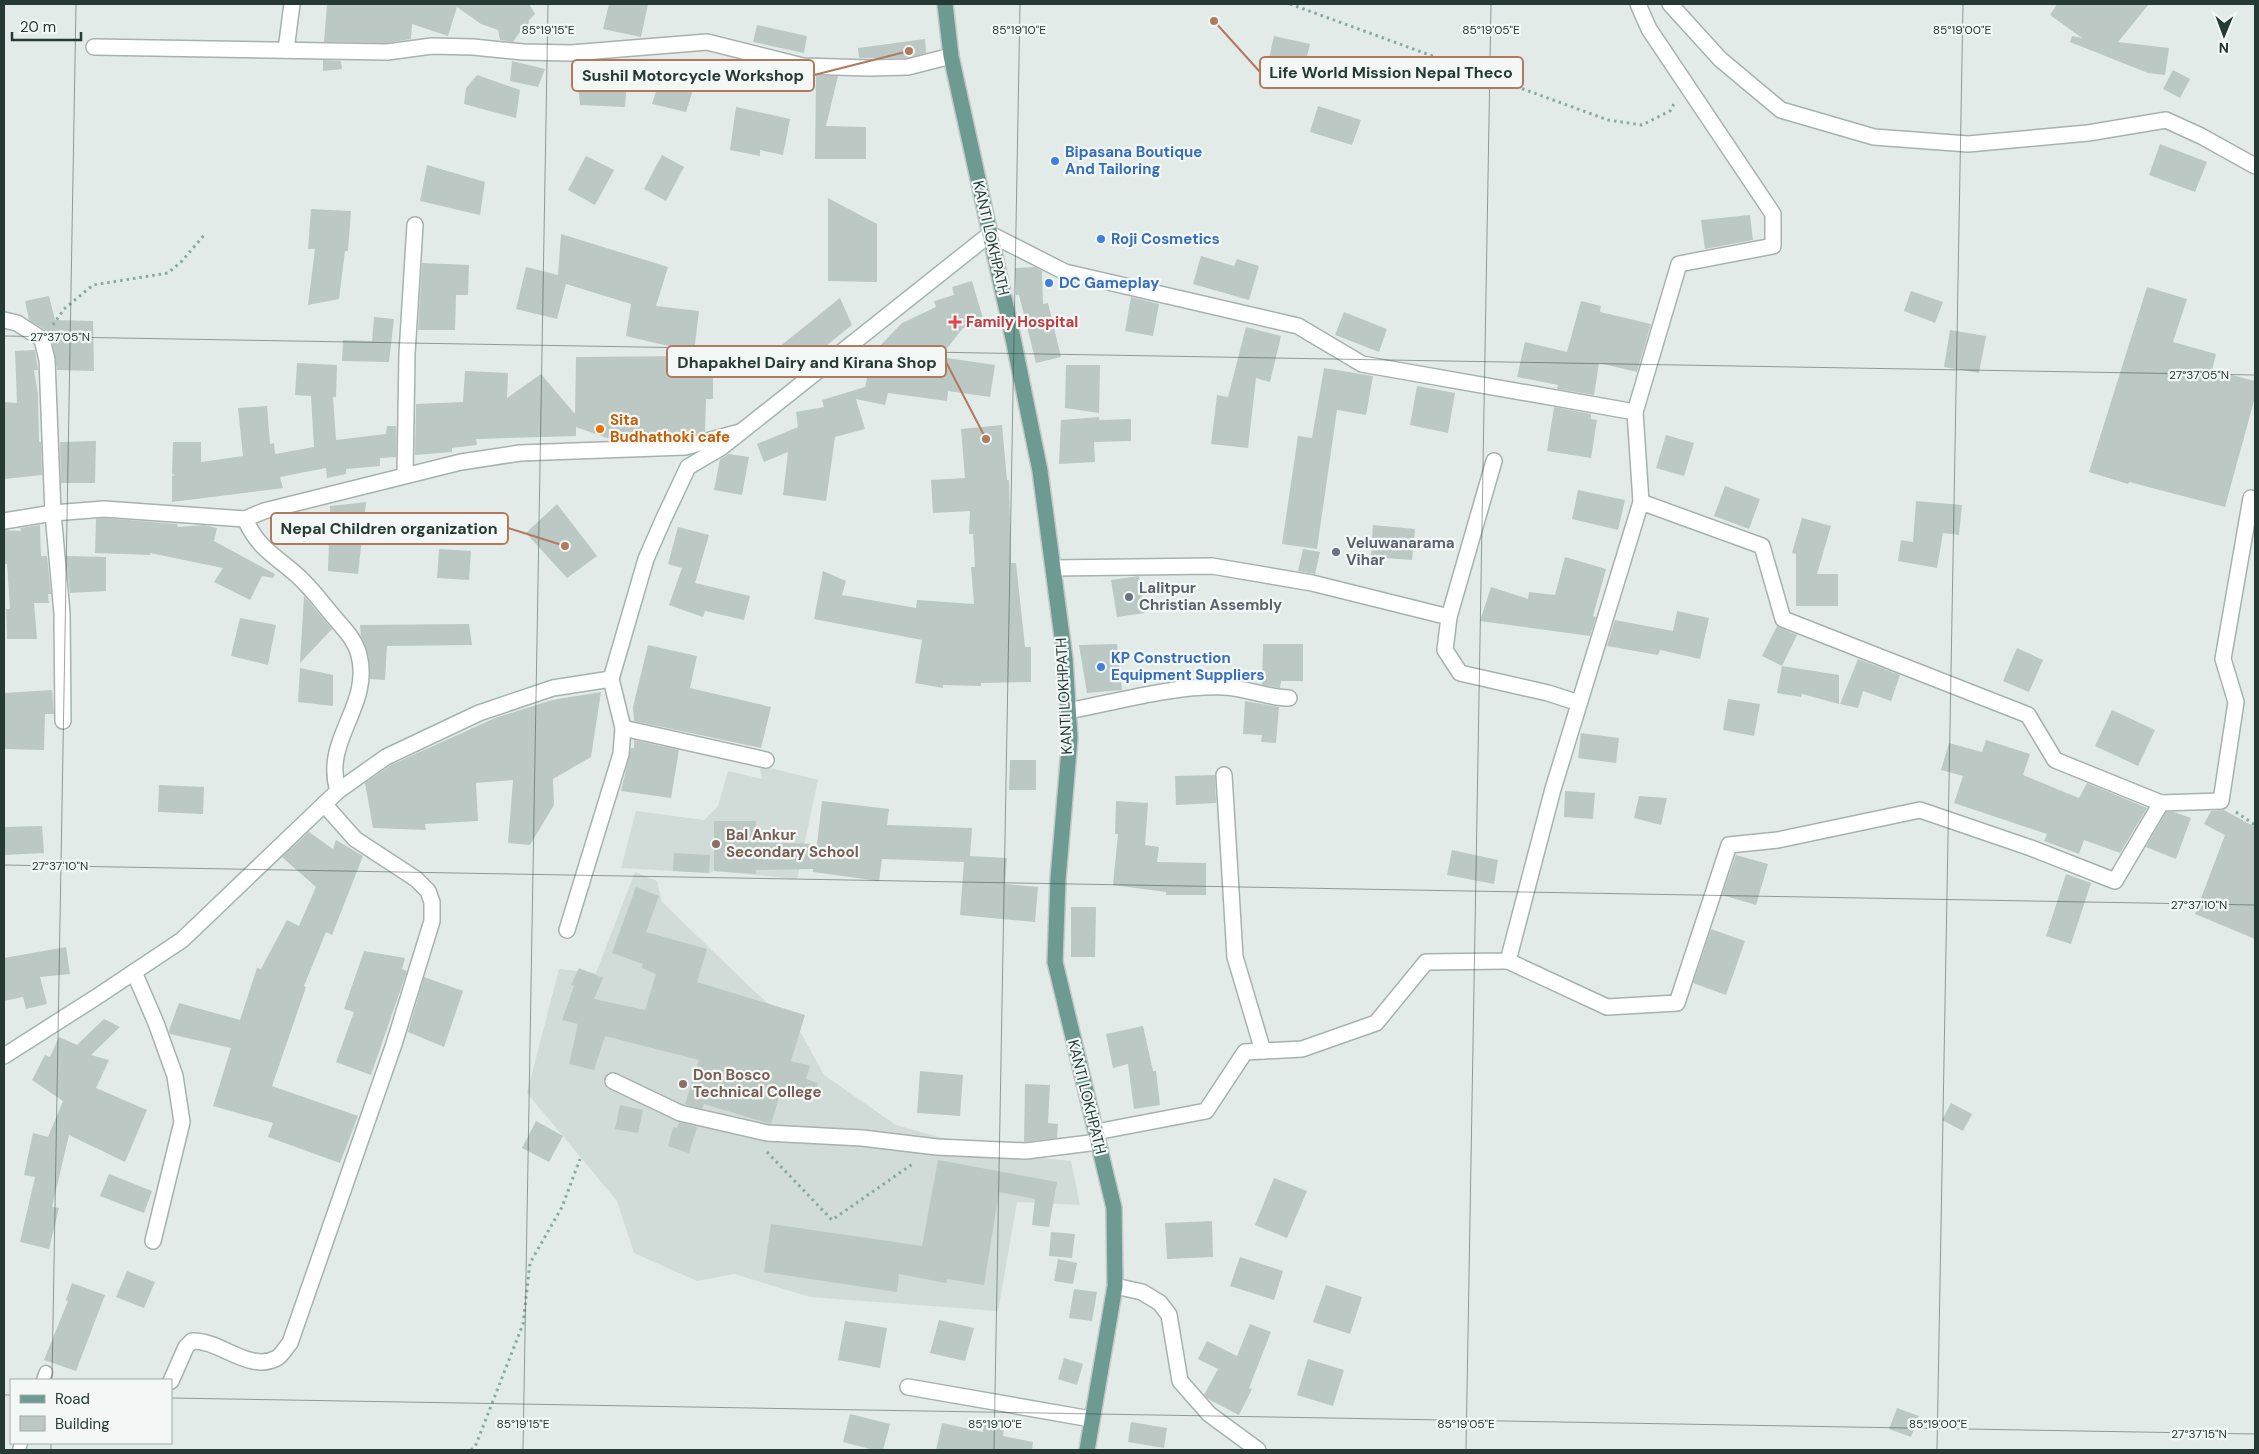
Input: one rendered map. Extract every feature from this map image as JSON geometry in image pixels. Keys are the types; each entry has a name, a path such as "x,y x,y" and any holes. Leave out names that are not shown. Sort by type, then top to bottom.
{"main road":[{"name":"KANTI LOKHPATH","path":"945,4 951,56 1040,471 1065,659 1070,738 1058,879 1054,962 1114,1208 1115,1286 1112,1314 1091,1419 1087,1450"}],"street":[{"path":"286,50 292,4"},
{"path":"1508,961 1553,788 1641,502 1635,412 1678,264 1773,246 1773,214 1649,29 1638,4"},
{"path":"1670,4 1720,59 1781,110 1874,137 1968,144 2088,133 2166,120 2201,136 2255,166"},
{"path":"94,47 387,52 432,46 465,46 523,52 571,53 707,42 803,66 869,68 908,67 951,56"},
{"path":"405,475 407,354 414,225"},
{"path":"566,930 620,754 623,728 611,680 646,559 688,467 722,447 990,234 1064,272 1298,326 1362,364 1635,412"},
{"path":"4,320 17,323 42,340 48,367 53,513 62,614 63,721"},
{"path":"4,522 53,513 104,509 245,519 264,511 461,462 520,453 685,447 740,432"},
{"path":"1494,461 1449,617 1445,650 1460,673 1548,693 1579,703"},
{"path":"1641,502 1762,546 1783,619 2028,715 2055,760 2161,803 2221,801 2236,702 2223,659 2251,498"},
{"path":"245,519 253,536 268,552 299,577 349,633 358,653 362,672 360,690 336,750 333,767 338,791"},
{"path":"1053,568 1212,566 1312,583 1449,617"},
{"path":"4,1056 182,940 338,791 386,757 479,713 553,688 611,680"},
{"path":"1068,711 1171,691 1224,687 1253,690 1278,698 1289,698"},
{"path":"623,728 766,760"},
{"path":"1224,775 1235,957 1263,1051"},
{"path":"613,1081 680,1113 767,1133 862,1138 937,1147 1026,1151 1097,1137 1206,1111 1246,1052 1302,1050 1376,1023 1426,962 1508,961 1607,1007 1676,1003 1728,845 1778,840 1920,810 2031,848 2115,881 2161,803"},
{"path":"172,1379 186,1347 192,1341 203,1341 260,1363 279,1357 290,1343 394,1044 432,922 432,902 428,891 416,879 354,838 324,804"},
{"path":"134,972 156,1023 175,1076 182,1122 153,1241"},
{"path":"1115,1286 1142,1292 1160,1303 1169,1316 1180,1381 1209,1414 1258,1450"},
{"path":"908,1387 1091,1419"}],"path":[{"path":"1290,4 1608,120 1642,125 1670,111 1686,85"},
{"path":"42,340 64,309 93,285 168,273 182,261 204,234"},
{"path":"2221,801 2255,825"},
{"path":"744,1128 832,1220 937,1147"},
{"path":"471,1450 475,1447 523,1324 530,1263 562,1207 580,1159"}],"shaded area":[{"name":"Bal Ankur Secondary School","path":"759,765 818,780 797,879 714,871 709,873 621,868 636,811 704,820 718,806 728,771 762,779"},
{"name":"Don Bosco Technical College","path":"635,872 657,881 662,902 751,988 801,1033 824,1075 896,1125 996,1153 1071,1161 1080,1205 1017,1202 998,1311 810,1297 734,1274 697,1281 634,1253 617,1201 527,1093 559,969 596,973"}],"building":[{"path":"327,4 529,4 535,14 529,20 528,26 522,29 513,42 500,40 498,30 481,24 457,7 448,36 412,24 411,39 386,43 324,42"},
{"path":"609,4 648,4 641,37 603,29"},
{"path":"2057,4 2149,4 2118,42 2169,48 2165,75 2148,73 2070,42 2072,36 2082,38 2050,15"},
{"path":"757,25 807,36 804,53 753,42"},
{"path":"1274,36 1310,44 1299,89 1264,81"},
{"path":"925,39 926,53 907,58 859,58 858,48"},
{"path":"323,60 341,61 342,69 323,71"},
{"path":"512,61 545,69 538,87 510,81"},
{"path":"596,62 628,65 625,107 580,105 578,85 589,75"},
{"path":"664,67 672,70 672,68 699,71 686,112 652,104"},
{"path":"2173,70 2190,79 2180,98 2163,89"},
{"path":"477,75 520,90 516,118 464,104 466,88"},
{"path":"816,76 838,76 826,126 866,127 866,159 815,159"},
{"path":"1318,106 1361,120 1352,145 1310,132"},
{"path":"736,107 790,119 783,155 760,150 760,156 730,150"},
{"path":"2160,144 2207,162 2195,192 2149,175"},
{"path":"662,155 684,167 666,201 644,189"},
{"path":"586,156 614,170 595,205 568,190"},
{"path":"427,165 485,182 480,215 420,201"},
{"path":"828,198 877,224 877,282 828,281"},
{"path":"311,209 351,211 348,251 345,251 339,299 308,305 315,249 308,249"},
{"path":"1750,215 1753,240 1705,249 1701,220"},
{"path":"561,234 668,267 656,306 699,311 694,352 626,336 631,304 566,284 557,319 516,309 526,267 558,275"},
{"path":"1201,256 1234,266 1237,259 1259,266 1249,300 1193,284"},
{"path":"422,263 469,265 468,295 456,295 455,330 418,330"},
{"path":"1035,267 1042,271 1043,304 1048,303 1061,357 1036,363 1019,295 1016,295 1015,268"},
{"path":"972,281 985,325 963,328 940,357 995,365 990,397 948,391 947,401 888,393 885,405 856,399 865,429 835,437 826,501 783,495 788,452 764,462 757,444 798,427 796,412 824,407 822,400 865,387 872,354 902,323 936,307 934,301 954,295 952,287"},
{"path":"2147,287 2187,299 2173,342 2216,354 2212,370 2255,381 2255,397 2225,507 2129,482 2128,484 2089,472"},
{"path":"1911,291 1943,302 1935,323 1904,311"},
{"path":"49,296 55,320 93,321 94,371 57,370 51,336 47,331 29,320 25,301"},
{"path":"1131,297 1159,304 1153,336 1125,331"},
{"path":"840,298 852,325 786,378 768,356"},
{"path":"1581,301 1601,306 1600,312 1651,324 1637,372 1599,363 1594,395 1557,389 1558,385 1517,377 1525,342 1567,352"},
{"path":"1344,312 1387,329 1379,352 1335,335"},
{"path":"374,317 394,319 389,362 342,361 343,340 372,341"},
{"path":"1246,327 1281,336 1270,382 1256,378 1248,448 1211,444 1217,395 1228,397"},
{"path":"1950,330 1986,336 1979,373 1944,367"},
{"path":"35,350 38,370 34,370 38,394 42,475 4,479 4,402 17,403 15,351"},
{"path":"693,356 691,370 713,370 713,399 706,399 705,432 684,438 613,440 576,427 576,436 476,439 477,445 452,448 452,452 415,455 416,404 463,402 465,371 508,373 507,398 541,374 575,414 576,357"},
{"path":"297,363 337,365 336,397 333,397 336,440 386,434 387,426 396,426 396,457 380,458 380,466 346,469 346,474 327,478 326,468 280,477 283,488 172,502 172,476 175,475 172,474 173,442 201,442 201,462 243,456 238,408 267,406 270,444 274,443 275,454 314,447 311,396 295,395"},
{"path":"1066,365 1100,365 1099,413 1065,408"},
{"path":"1324,368 1373,376 1366,415 1337,410 1317,549 1282,544 1298,436 1312,438"},
{"path":"1417,386 1455,393 1448,433 1410,425"},
{"path":"1554,407 1591,414 1591,419 1597,420 1591,458 1547,451"},
{"path":"1099,417 1099,420 1131,419 1131,441 1094,442 1095,462 1059,464 1061,420"},
{"path":"1002,425 1007,480 1009,480 1011,563 1016,563 1025,647 1031,647 1031,682 981,683 981,686 943,685 943,688 915,683 922,640 814,619 823,571 846,581 842,595 916,608 917,600 974,604 971,567 975,567 973,534 969,534 970,511 933,513 931,480 965,478 961,429"},
{"path":"1666,435 1694,443 1684,476 1656,468"},
{"path":"96,441 95,483 61,483 60,442"},
{"path":"729,454 749,457 742,495 714,490 720,459"},
{"path":"1725,486 1760,499 1749,529 1714,516"},
{"path":"1578,490 1625,500 1618,530 1572,519"},
{"path":"1916,501 1962,505 1959,535 1943,533 1937,568 1898,561 1901,540 1913,542"},
{"path":"366,502 358,574 328,571 329,539 293,541 292,521 330,519 330,506"},
{"path":"557,504 597,556 567,578 526,533"},
{"path":"1802,518 1831,526 1817,574 1838,574 1838,606 1796,606 1796,554 1792,553"},
{"path":"96,519 177,524 178,527 204,525 217,528 214,541 275,574 273,578 262,576 250,600 214,582 223,568 150,553 150,555 95,553"},
{"path":"40,525 41,556 47,556 51,594 48,594 49,603 34,603 37,639 7,639 6,609 10,609 7,564 4,564 4,530 21,531 20,528"},
{"path":"1373,525 1415,529 1412,560 1371,557"},
{"path":"678,527 709,535 695,583 750,596 744,620 705,611 703,617 669,605 682,568 668,564"},
{"path":"439,549 471,551 469,580 437,578"},
{"path":"1303,549 1320,552 1315,574 1298,571"},
{"path":"66,556 106,557 106,591 70,593"},
{"path":"1565,557 1606,569 1593,616 1596,617 1590,636 1480,621 1491,587 1528,599 1529,592 1555,595"},
{"path":"1139,576 1145,613 1117,617 1111,580"},
{"path":"304,596 332,629 300,663"},
{"path":"1677,611 1709,618 1700,659 1660,650 1658,655 1607,646 1615,620 1673,631"},
{"path":"240,618 276,625 268,665 231,656"},
{"path":"469,624 472,645 387,646 385,680 370,679 368,654 361,636 360,625"},
{"path":"1777,626 1797,635 1782,666 1762,656"},
{"name":"KP Construction Equipment Suppliers","path":"1117,644 1122,690 1087,693 1079,645"},
{"path":"1263,644 1303,644 1303,681 1281,681 1280,688 1262,685"},
{"path":"648,645 697,656 690,688 771,707 761,748 634,721 633,707"},
{"path":"2017,648 2043,660 2029,692 2003,681"},
{"path":"1858,659 1900,675 1891,701 1863,691 1858,708 1840,704"},
{"path":"1782,666 1839,675 1839,704 1802,694 1801,697 1777,693"},
{"path":"300,668 333,675 333,706 298,702"},
{"path":"52,690 54,714 45,714 44,750 4,749 4,693"},
{"path":"601,692 591,757 553,779 554,805 530,845 508,843 513,780 476,783 478,821 425,824 426,830 373,828 365,783 391,765 495,718 552,700"},
{"path":"1728,699 1760,704 1754,736 1723,730"},
{"path":"1245,701 1279,707 1276,743 1261,742 1262,735 1243,734"},
{"path":"2112,710 2155,730 2138,766 2095,746"},
{"path":"1581,733 1619,738 1616,763 1578,758"},
{"path":"634,740 679,750 671,798 621,791 631,748 634,748"},
{"path":"1986,740 2030,754 2023,775 2079,798 2087,783 2147,808 2120,853 2084,840 2079,854 2044,841 2047,834 1954,803 1963,776 1941,770 1949,743 1982,752"},
{"path":"1010,760 1036,760 1036,790 1009,790"},
{"path":"1215,775 1216,803 1176,805 1175,776"},
{"path":"159,785 204,787 203,814 158,812"},
{"path":"1565,791 1595,793 1593,819 1564,817"},
{"path":"1639,796 1667,798 1661,825 1634,818"},
{"path":"822,801 889,809 887,825 972,828 970,856 1007,858 1005,884 1038,887 1035,922 960,915 964,862 882,859 879,881 813,872 813,869 756,870 756,874 714,871 714,821 756,821 756,842 817,844"},
{"path":"1116,801 1148,803 1145,845 1159,847 1157,862 1206,863 1206,895 1166,895 1166,892 1113,885 1118,834 1115,834"},
{"path":"2224,810 2255,827 2255,939 2195,914 2225,835 2204,824 2211,811"},
{"path":"2166,812 2174,812 2191,818 2176,859 2146,847"},
{"path":"42,826 44,853 4,855 4,827"},
{"path":"309,832 333,849 336,840 363,856 332,935 326,932 304,986 306,987 272,1086 358,1116 340,1163 268,1137 273,1123 213,1106 231,1048 170,1034 169,1030 179,1003 240,1020 257,968 261,969 287,920 299,926 316,887 282,857"},
{"path":"1452,850 1498,860 1494,884 1447,875"},
{"path":"674,853 710,855 709,873 673,871"},
{"path":"1736,855 1768,864 1756,905 1722,895"},
{"path":"2066,874 2091,883 2071,944 2046,936"},
{"path":"636,887 659,896 646,932 707,949 697,982 805,1015 791,1061 810,1066 806,1079 818,1083 813,1100 781,1091 771,1124 704,1104 702,1109 685,1104 699,1060 605,1036 594,1070 569,1064 578,1024 562,1020 574,986 571,985 579,968 603,978 594,999 645,1010 656,974 642,968 643,964 612,953"},
{"path":"1071,907 1096,907 1095,957 1071,957"},
{"path":"1711,929 1745,941 1726,995 1693,983"},
{"path":"66,947 70,974 40,977 47,1004 26,1009 23,997 4,1001 4,958"},
{"path":"364,951 405,958 402,969 407,971 371,1075 336,1062 354,1012 344,1009"},
{"path":"424,977 463,991 444,1047 408,1032"},
{"path":"104,1019 120,1027 91,1055 109,1060 96,1088 147,1110 125,1162 69,1135 52,1207 59,1208 49,1249 20,1242 35,1177 24,1175 33,1133 48,1137 63,1101 32,1080 45,1055 50,1057 59,1037 77,1045"},
{"path":"1143,1026 1153,1071 1156,1071 1160,1105 1134,1109 1128,1064 1113,1068 1106,1034"},
{"path":"920,1071 963,1075 960,1116 917,1113"},
{"path":"1025,1084 1050,1085 1048,1123 1058,1124 1057,1138 1024,1142"},
{"path":"1951,1103 1972,1114 1963,1131 1942,1120"},
{"path":"620,1105 643,1110 638,1133 615,1129"},
{"path":"536,1121 563,1136 549,1162 522,1148"},
{"path":"679,1122 697,1127 689,1153 668,1146 673,1127 677,1128"},
{"path":"938,1160 1057,1182 1049,1227 1032,1225 1035,1199 999,1192 984,1285 947,1279 946,1283 899,1274 897,1292 764,1272 771,1224 922,1246"},
{"path":"109,1174 152,1191 144,1213 100,1196"},
{"path":"1274,1178 1307,1191 1287,1238 1255,1225"},
{"path":"1212,1221 1213,1257 1167,1259 1165,1223"},
{"path":"1051,1232 1075,1234 1072,1258 1049,1256"},
{"path":"1240,1257 1283,1271 1274,1300 1230,1286"},
{"path":"1058,1259 1077,1263 1073,1284 1054,1281"},
{"path":"127,1271 155,1282 144,1308 116,1297"},
{"path":"72,1283 105,1295 76,1371 44,1360 68,1301 66,1300"},
{"path":"1326,1285 1362,1297 1350,1334 1313,1322"},
{"path":"1074,1289 1097,1292 1092,1321 1069,1318"},
{"path":"939,1320 974,1328 965,1361 930,1353"},
{"path":"845,1321 887,1328 880,1368 838,1360"},
{"path":"1250,1324 1271,1332 1249,1388 1252,1389 1239,1415 1204,1395 1218,1369 1198,1359 1207,1341 1237,1356"},
{"path":"1064,1358 1083,1364 1077,1385 1058,1379"},
{"path":"1308,1359 1344,1370 1333,1406 1297,1395"},
{"path":"1897,1408 1919,1416 1911,1437 1889,1429"},
{"path":"850,1414 890,1424 883,1450 874,1450 843,1442"},
{"path":"1131,1422 1167,1428 1164,1448 1128,1442"},
{"path":"942,1423 983,1432 984,1424 1004,1426 1003,1436 1033,1442 1032,1450 936,1450"}],"place":[{"name":"Life World Mission Nepal Theco","path":"1214,21"},
{"name":"Sushil Motorcycle Workshop","path":"909,51"},
{"name":"Bipasana Boutique And Tailoring","path":"1055,161"},
{"name":"Roji Cosmetics","path":"1101,239"},
{"name":"DC Gameplay","path":"1049,283"},
{"name":"Family Hospital","path":"955,322"},
{"name":"Sita Budhathoki cafe","path":"600,429"},
{"name":"Dhapakhel Dairy and Kirana Shop","path":"986,439"},
{"name":"Nepal Children organization","path":"565,546"},
{"name":"Veluwanarama Vihar","path":"1336,552"},
{"name":"Lalitpur Christian Assembly","path":"1129,597"},
{"name":"KP Construction Equipment Suppliers","path":"1101,667"},
{"name":"Bal Ankur Secondary School","path":"716,844"},
{"name":"Don Bosco Technical College","path":"683,1084"}]}
